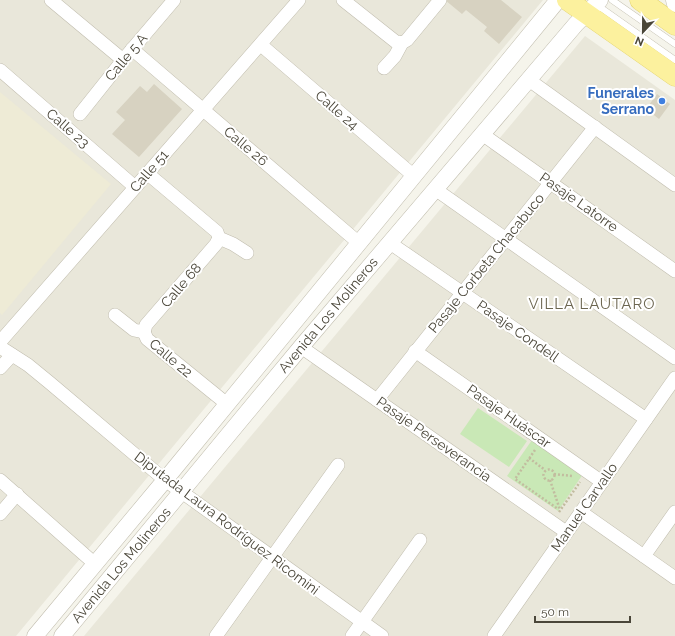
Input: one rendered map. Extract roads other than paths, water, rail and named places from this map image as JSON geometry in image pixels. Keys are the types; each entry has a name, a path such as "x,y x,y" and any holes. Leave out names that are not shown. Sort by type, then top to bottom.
{"main road":[{"path":"568,0 593,4 675,76"},
{"path":"640,0 675,25"}],"street":[{"path":"51,0 123,60"},
{"name":"Calle 5 A","path":"80,114 132,49 174,0"},
{"name":"Calle 51","path":"0,342 299,0"},
{"path":"343,0 396,42 402,43"},
{"path":"384,68 395,56 402,43 407,40 440,0"},
{"name":"Avenida Los Molineros","path":"35,636 165,480 558,0"},
{"path":"674,0 675,4"},
{"name":"Avenida Los Molineros","path":"62,636 302,347 593,4"},
{"name":"Calle 24","path":"261,45 414,176"},
{"name":"Calle 26","path":"132,49 359,243"},
{"name":"Calle 23","path":"0,70 135,187"},
{"path":"528,80 675,185"},
{"name":"Pasaje Corbeta Chacabuco","path":"377,400 595,127"},
{"name":"Pasaje Latorre","path":"482,134 675,271"},
{"path":"147,173 217,232 219,238 233,244 247,253"},
{"path":"436,189 675,358"},
{"name":"Calle 68","path":"144,332 146,325 216,244 219,238"},
{"name":"Pasaje Condell","path":"390,243 646,419"},
{"name":"Calle 22","path":"115,315 134,330 144,332 147,339 227,404"},
{"name":"Diputada Laura Rodríguez Ricomini","path":"0,347 50,383 165,480 382,636"},
{"name":"Pasaje Perseverancia","path":"302,347 566,532"},
{"name":"Pasaje Huáscar","path":"415,351 602,482"},
{"path":"0,368 12,355"},
{"name":"Manuel Carvallo","path":"494,636 675,378"},
{"path":"216,636 338,465"},
{"path":"0,480 95,564"},
{"path":"0,514 17,494"},
{"path":"580,512 675,578"},
{"path":"644,556 675,512"},
{"path":"352,636 420,540"}],"lane":[{"path":"612,0 675,44"},
{"path":"593,4 675,60"}],"place":[{"name":"Funerales Serrano","path":"662,101"}],"district":[{"name":"VILLA LAUTARO","path":"592,304"}]}
